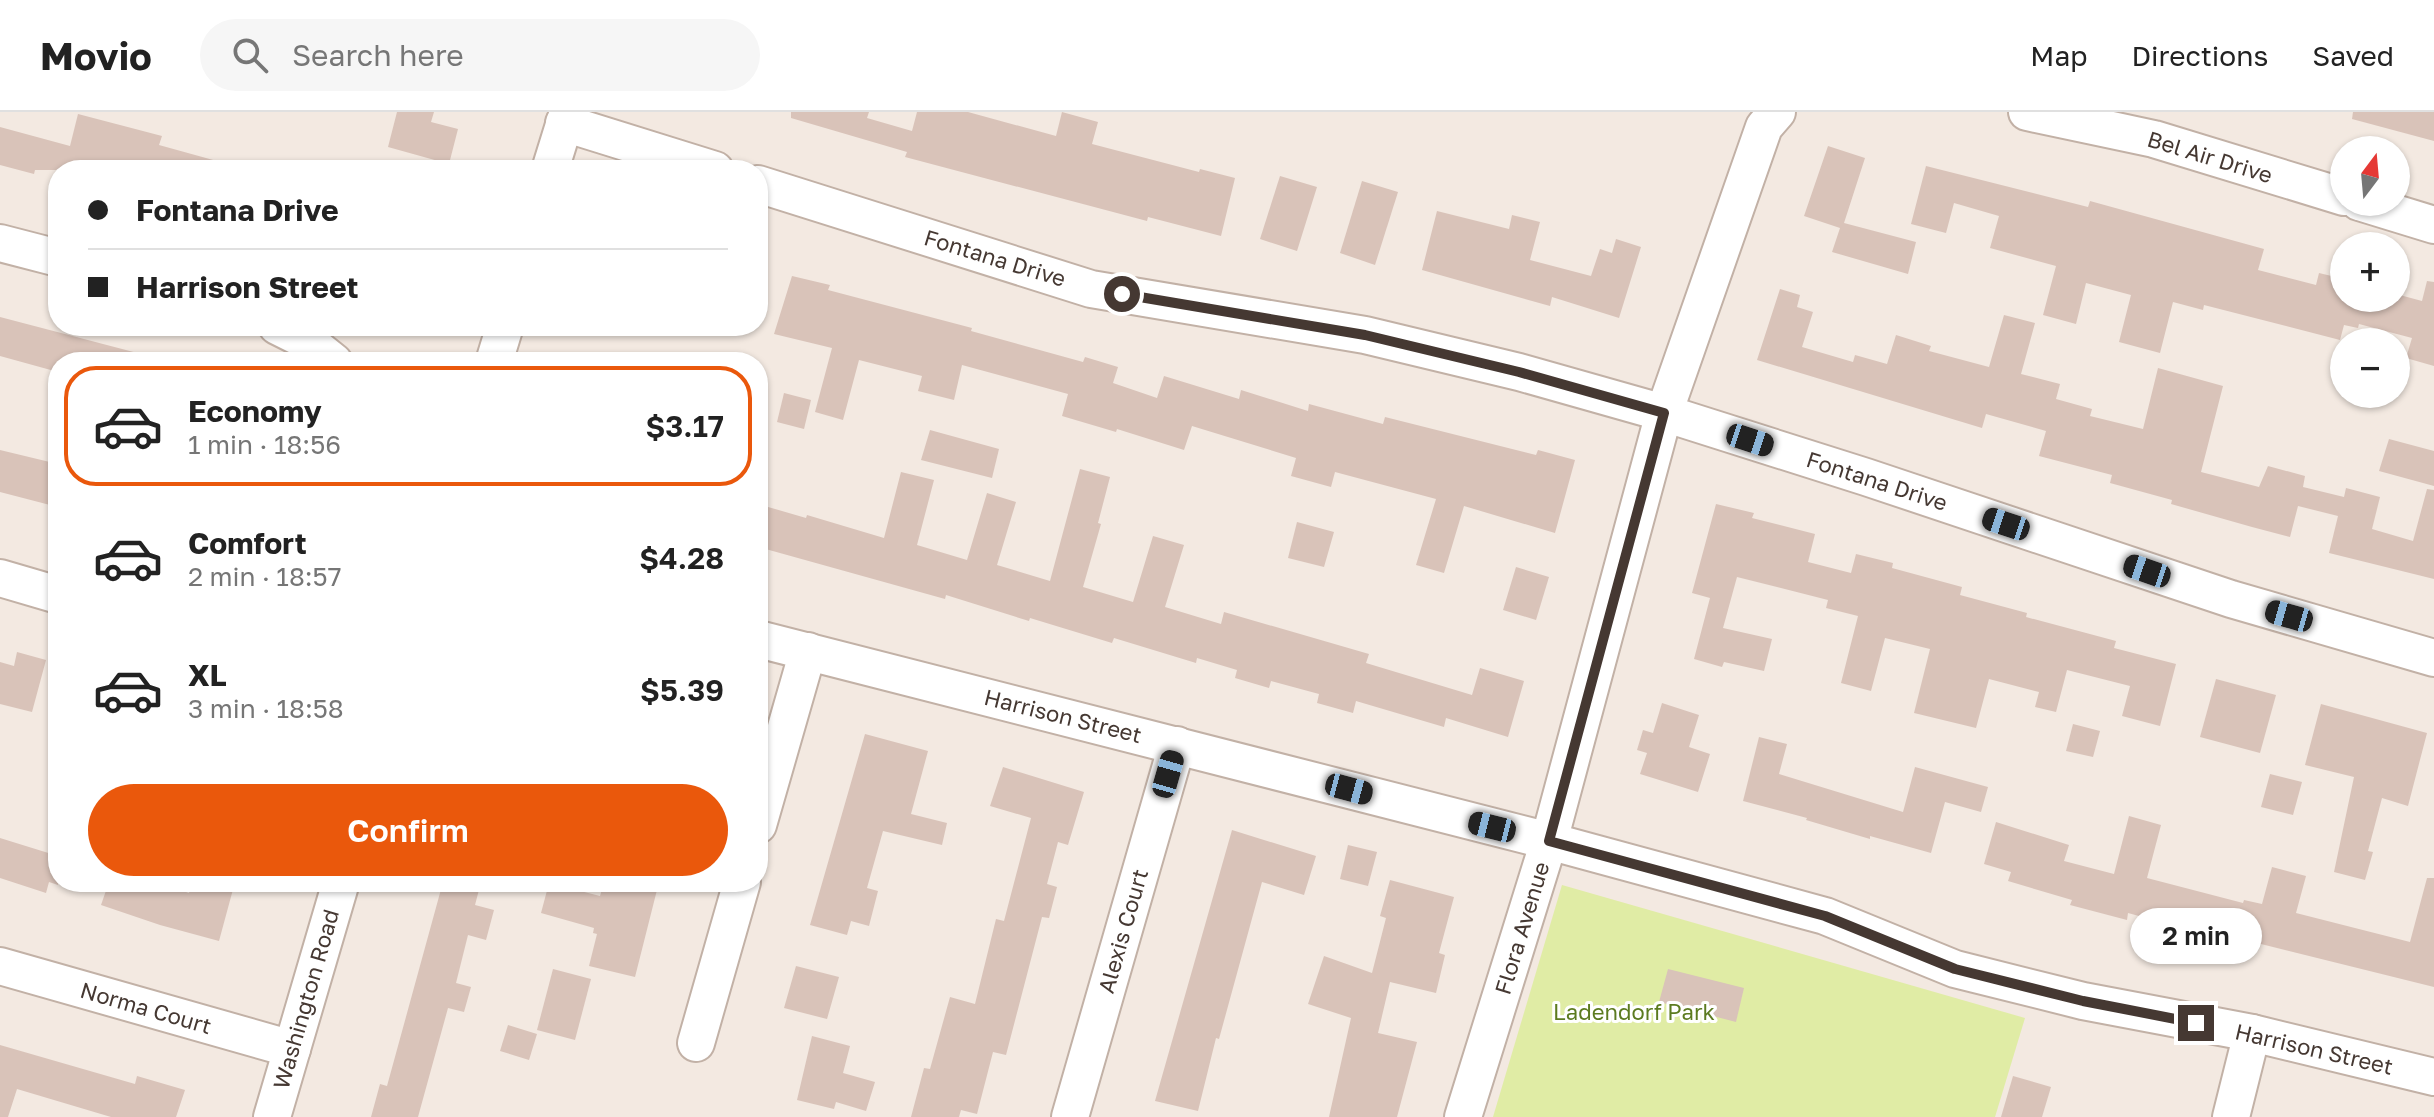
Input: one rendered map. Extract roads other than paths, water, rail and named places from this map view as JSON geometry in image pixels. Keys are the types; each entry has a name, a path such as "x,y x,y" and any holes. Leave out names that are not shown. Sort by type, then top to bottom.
{"street":[{"path":"1664,413 1764,127 1777,112"},
{"name":"Bel Air Drive","path":"2027,112 2154,139 2330,193"},
{"path":"553,160 566,117 687,160"},
{"name":"Fontana Drive","path":"768,187 1091,289 1365,335 1519,372 1664,413 2231,599 2434,658"},
{"path":"2405,216 2434,225"},
{"path":"0,243 48,255"},
{"path":"297,336 322,352"},
{"name":"Flora Avenue","path":"1463,1117 1549,841 1664,413"},
{"path":"0,578 48,592"},
{"name":"Harrison Street","path":"768,641 1549,841 1825,916 1955,969 2083,1001 2252,1033 2434,1077"},
{"path":"768,790 808,651"},
{"name":"Alexis Court","path":"1070,1117 1177,745"},
{"name":"Washington Road","path":"272,1117 338,892"},
{"path":"696,1043 739,892"},
{"name":"Norma Court","path":"0,966 292,1049"},
{"path":"2231,1117 2252,1033"}],"park label":[{"name":"Ladendorf Park","path":"1634,1012"}]}
